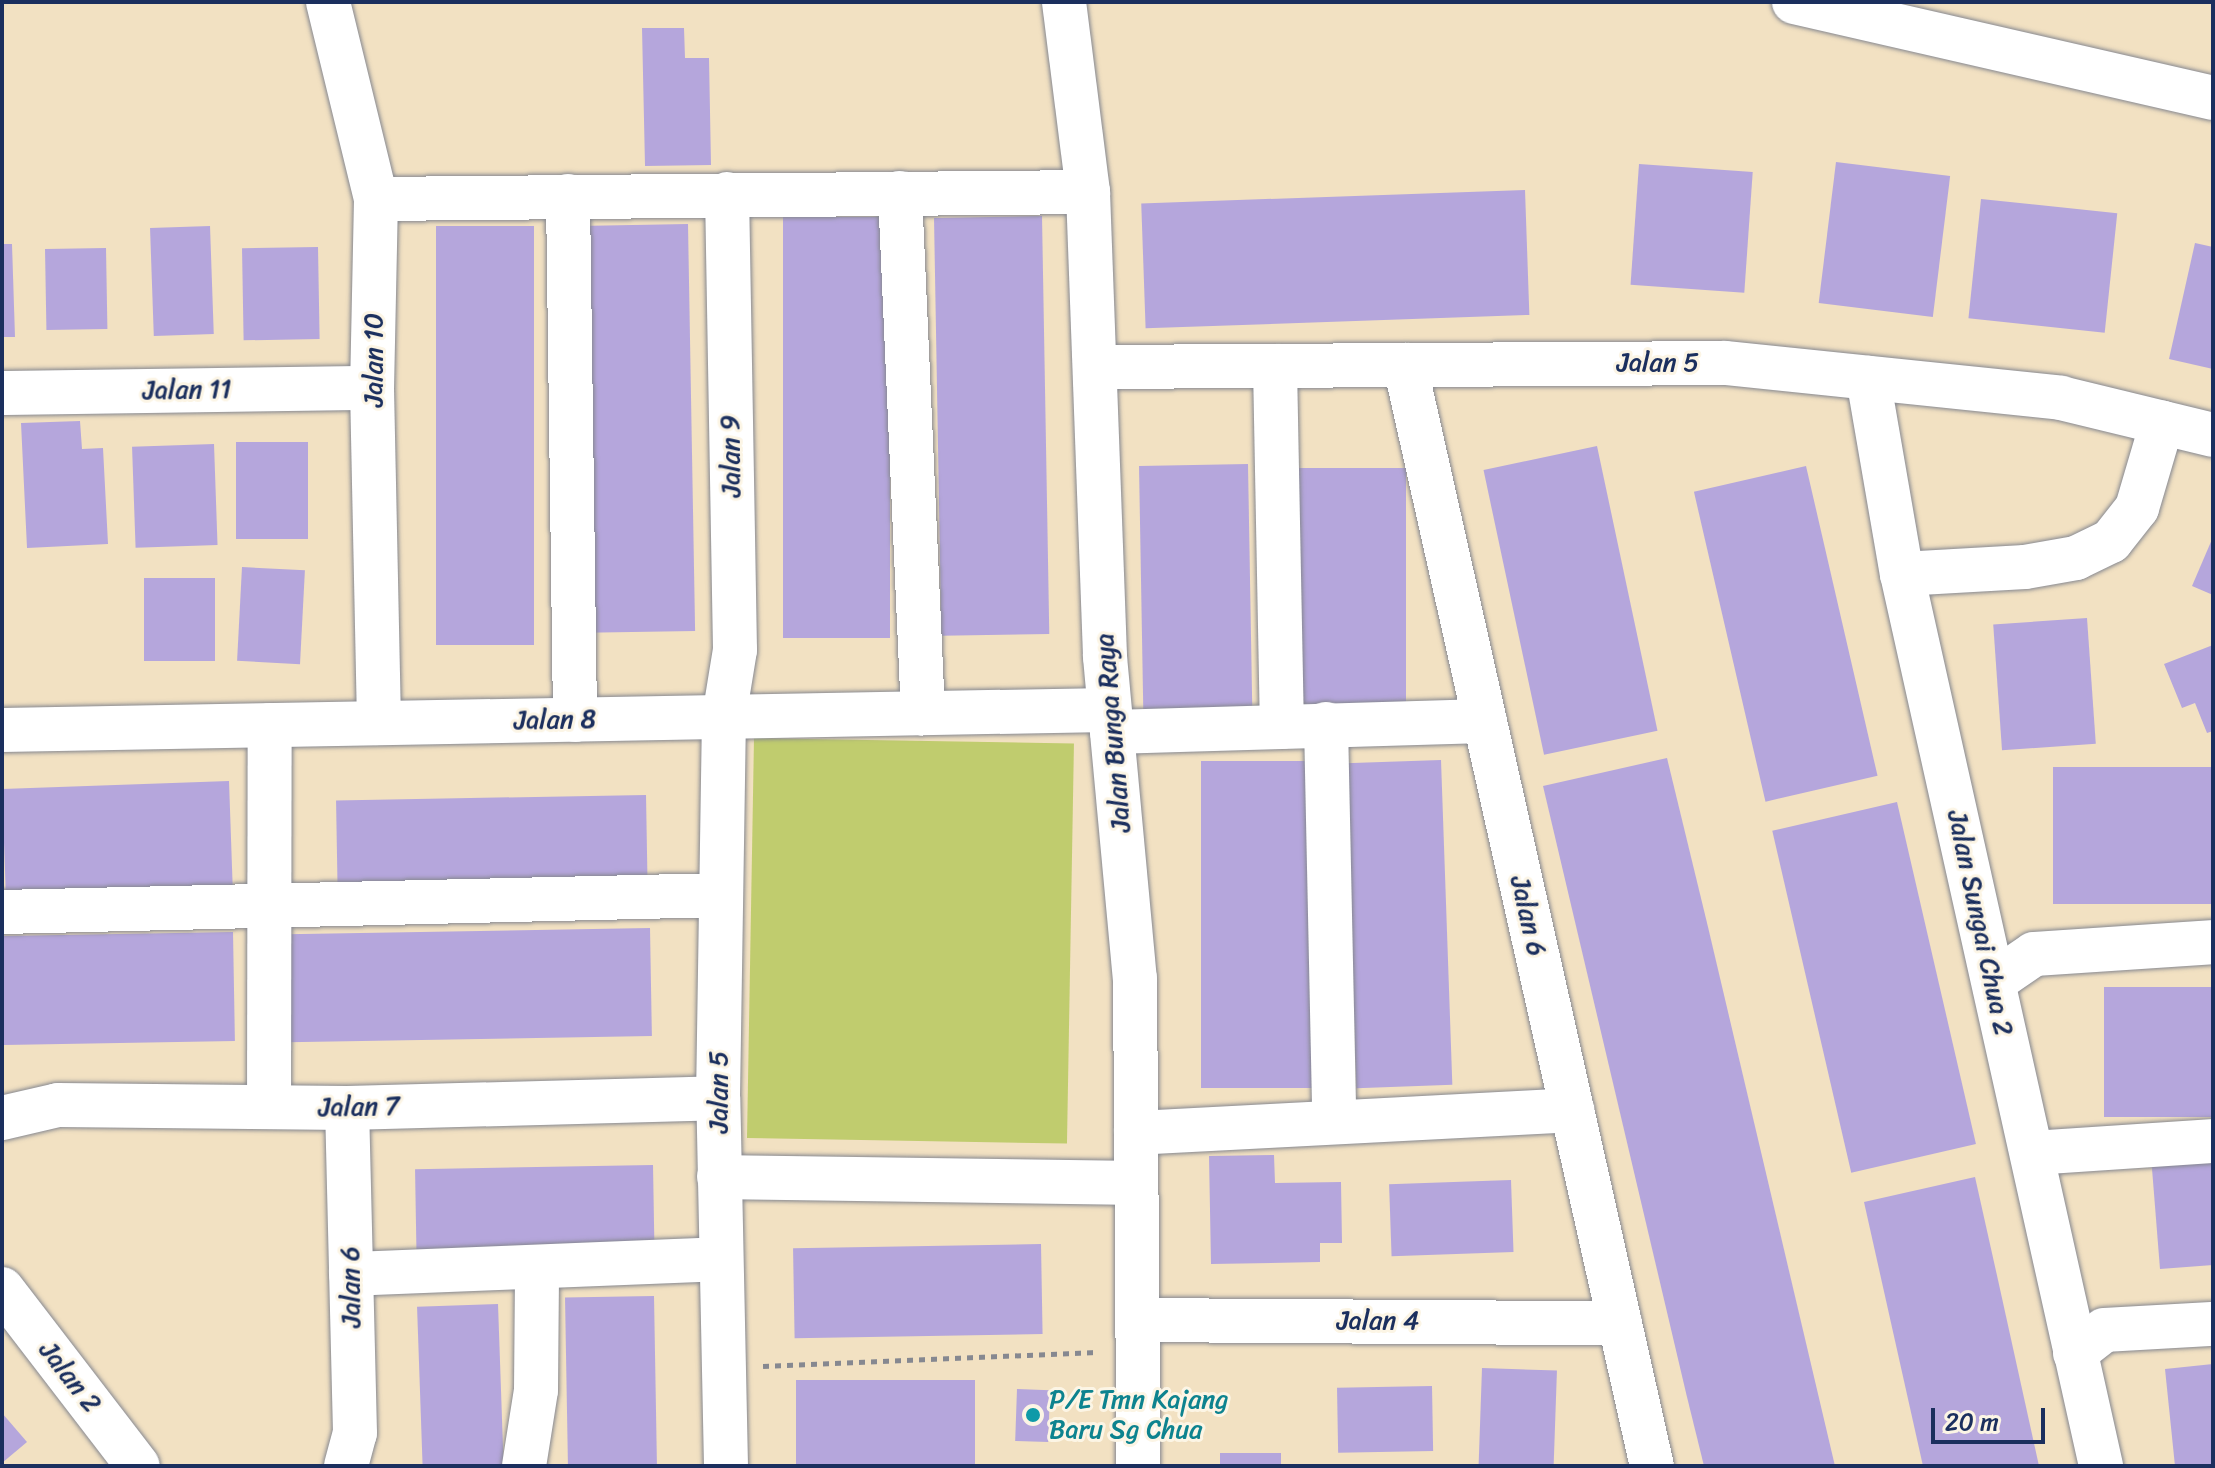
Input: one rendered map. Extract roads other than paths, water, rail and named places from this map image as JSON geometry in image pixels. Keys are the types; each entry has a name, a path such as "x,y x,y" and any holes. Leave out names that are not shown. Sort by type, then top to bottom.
{"street":[{"name":"Jalan 10","path":"328,2 376,199 372,388 379,723"},
{"name":"Jalan Bunga Raya","path":"1064,2 1088,192 1110,721 1135,978 1138,1466"},
{"path":"1794,2 2213,98"},
{"path":"376,199 1088,192"},
{"path":"900,193 923,713"},
{"name":"Jalan 9","path":"724,717 735,650 727,194"},
{"path":"568,196 575,720"},
{"name":"Jalan 5","path":"1096,367 1725,363 2061,398 2213,435"},
{"name":"Jalan 6","path":"1405,365 1652,1466"},
{"path":"1275,366 1282,727"},
{"name":"Jalan Sungai Chua 2","path":"1868,378 1902,574 1996,980 2000,1024 2032,1153 2101,1466"},
{"name":"Jalan 11","path":"2,393 372,388"},
{"path":"1902,574 2025,567 2076,558 2111,541 2137,508 2162,423"},
{"name":"Jalan 8","path":"2,730 923,713 1282,727 1485,721"},
{"name":"Jalan 5","path":"724,717 718,1098 726,1466"},
{"path":"1326,724 1334,1121"},
{"path":"269,1107 270,725"},
{"path":"2,912 721,895"},
{"path":"1996,980 2034,954 2213,942"},
{"name":"Jalan 7","path":"2,1118 58,1105 347,1108 718,1098"},
{"name":"Jalan 6","path":"346,1466 355,1433 347,1108"},
{"path":"1136,1133 1572,1110"},
{"path":"2032,1153 2213,1141"},
{"path":"719,1177 1136,1183"},
{"path":"351,1274 721,1259"},
{"path":"524,1466 536,1390 537,1267"},
{"name":"Jalan 2","path":"2,1289 138,1466"},
{"name":"Jalan 4","path":"1138,1335 1620,1323"},
{"path":"2075,1353 2104,1330 2213,1324"}],"place":[{"name":"P/E Tmn Kajang Baru Sg Chua","path":"1033,1415"}]}
